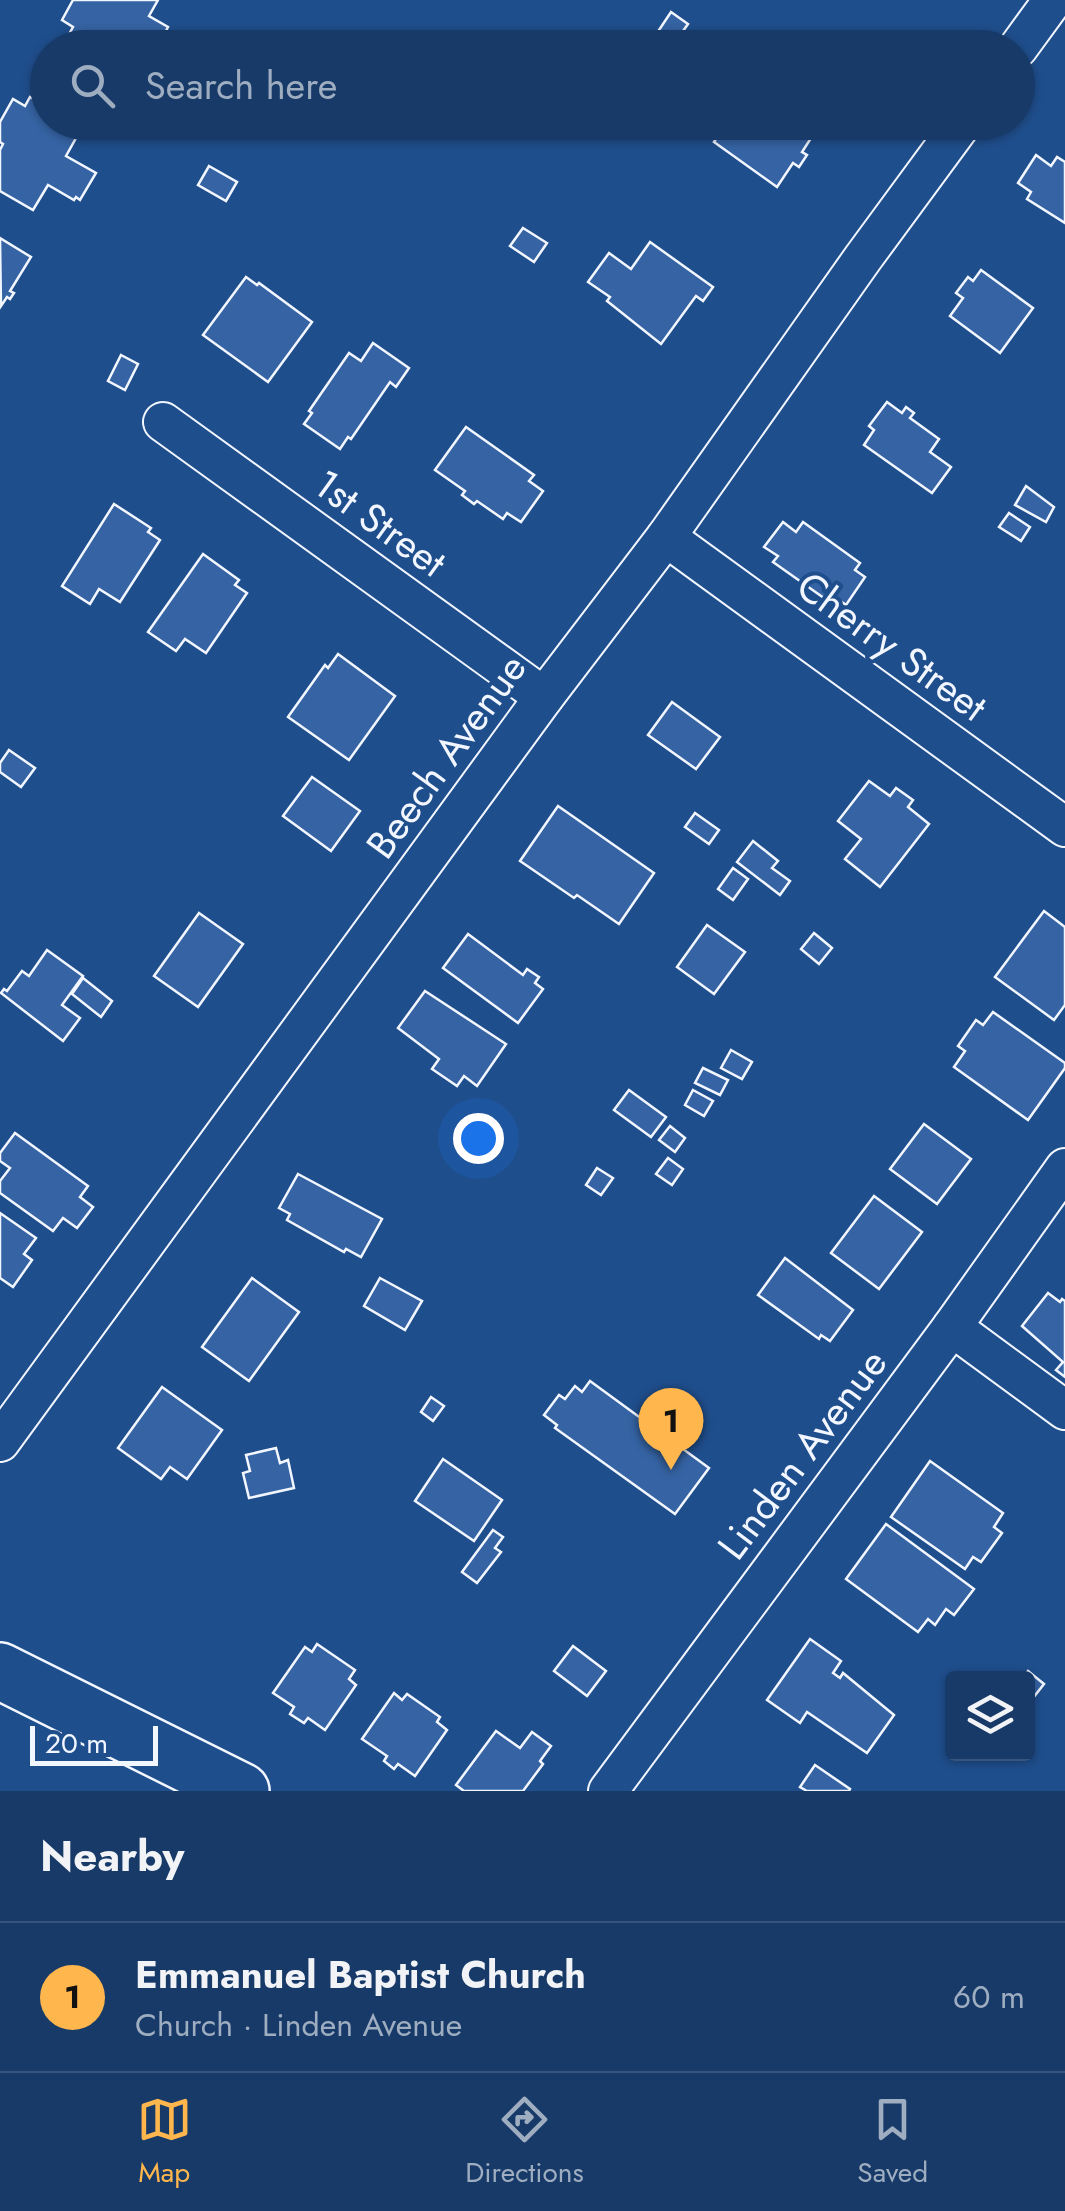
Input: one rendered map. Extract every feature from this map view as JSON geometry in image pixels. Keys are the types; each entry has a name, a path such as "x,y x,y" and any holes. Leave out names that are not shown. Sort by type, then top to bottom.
{"street":[{"path":"1031,30 1052,0"},
{"name":"Beech Avenue","path":"0,1442 544,697 666,538 950,140"},
{"name":"1st Street","path":"162,422 544,697"},
{"name":"Cherry Street","path":"666,538 1065,827"},
{"name":"Linden Avenue","path":"608,1791 1065,1168"},
{"path":"952,1327 1065,1410"},
{"path":"0,1671 241,1791"}],"building":[{"path":"73,0 158,0 149,16 168,27 71,30 73,27 62,20"},
{"path":"671,12 688,24 684,30 659,30"},
{"path":"30,97 30,140 75,140 66,156 96,173 80,200 48,185 33,210 0,191 0,122 13,99 25,106"},
{"path":"810,140 799,167 793,163 777,187 714,142"},
{"path":"1036,155 1051,166 1057,157 1065,162 1065,223 1027,199 1031,192 1018,183"},
{"path":"209,166 237,182 226,201 198,185"},
{"path":"523,228 547,243 534,262 510,246"},
{"path":"0,238 31,257 10,291 14,293 1,306"},
{"path":"650,242 713,287 703,301 696,296 661,344 588,282 609,253 631,269"},
{"path":"981,270 1033,308 1000,353 950,316 963,298 956,293 968,277 973,281"},
{"path":"246,277 312,322 268,382 203,335"},
{"path":"373,343 409,368 396,387 390,382 340,449 304,424 349,353 361,361"},
{"path":"121,355 138,364 125,390 108,381"},
{"path":"887,402 902,413 906,407 914,413 910,418 939,439 930,452 951,467 932,493 864,445 874,430 869,426"},
{"path":"466,427 534,475 529,481 543,491 521,522 507,513 503,519 477,501 474,504 462,495 465,491 435,470"},
{"path":"1026,486 1054,507 1046,522 1015,505"},
{"path":"114,504 151,528 148,532 160,540 120,602 99,589 90,604 62,586"},
{"path":"1009,513 1030,527 1021,541 999,527"},
{"path":"783,522 796,532 803,522 860,563 855,570 865,577 846,605 835,597 831,603 773,562 778,556 764,547"},
{"path":"203,554 239,580 235,585 247,593 206,653 185,639 176,651 148,632"},
{"path":"338,654 395,696 349,760 288,717 325,665 328,668"},
{"path":"672,702 720,737 696,769 648,735"},
{"path":"9,750 35,768 21,787 0,772 0,763"},
{"path":"312,777 360,811 331,851 283,816"},
{"path":"869,781 890,796 896,788 913,800 908,807 929,824 880,887 845,859 861,839 838,821"},
{"path":"558,806 654,873 619,924 520,861"},
{"path":"695,813 719,830 709,844 685,827"},
{"path":"753,841 778,861 772,868 790,881 780,895 737,862"},
{"path":"733,868 748,879 733,900 718,889"},
{"path":"1044,911 1065,927 1065,1005 1054,1020 995,977"},
{"path":"199,913 243,944 198,1007 154,976"},
{"path":"707,925 745,952 714,994 677,967"},
{"path":"814,933 832,948 819,964 801,949"},
{"path":"468,934 523,975 527,969 539,977 535,983 543,989 518,1023 443,968"},
{"path":"47,950 83,976 62,1005 80,1018 63,1041 1,993 22,971 29,976"},
{"path":"83,978 112,1001 101,1017 72,994"},
{"path":"425,991 506,1044 477,1086 464,1076 457,1086 432,1069 439,1059 398,1028"},
{"path":"993,1012 1065,1063 1028,1120 954,1067 965,1051 958,1046 976,1020 983,1025"},
{"path":"731,1050 752,1062 742,1079 721,1068"},
{"path":"703,1068 728,1080 720,1095 695,1083"},
{"path":"629,1090 666,1117 651,1137 614,1110"},
{"path":"693,1090 713,1101 704,1116 685,1105"},
{"path":"924,1124 971,1159 937,1204 890,1169"},
{"path":"670,1126 685,1138 675,1152 659,1140"},
{"path":"15,1133 88,1186 80,1197 93,1207 77,1228 63,1218 53,1231 0,1193 0,1181 10,1168 0,1161 0,1153"},
{"path":"668,1158 683,1169 672,1185 656,1174"},
{"path":"597,1168 613,1178 601,1195 586,1185"},
{"path":"298,1174 382,1219 361,1257 346,1249 344,1252 287,1220 290,1214 279,1208"},
{"path":"874,1196 922,1232 879,1289 831,1253"},
{"path":"0,1213 36,1238 24,1254 32,1260 13,1287 0,1278"},
{"path":"785,1258 853,1310 830,1341 821,1335 819,1339 758,1295"},
{"path":"252,1278 299,1312 249,1381 202,1347"},
{"path":"380,1278 422,1301 405,1330 364,1306"},
{"path":"1048,1293 1060,1302 1065,1301 1065,1377 1056,1370 1063,1362 1022,1326"},
{"path":"590,1381 709,1468 675,1514 555,1428 557,1425 544,1415 559,1395 565,1399 575,1386 582,1392"},
{"path":"162,1387 222,1430 187,1479 170,1467 161,1479 118,1448"},
{"path":"431,1397 444,1406 433,1421 421,1412"},
{"path":"276,1448 280,1463 288,1460 294,1488 249,1498 243,1473 250,1471 246,1455"},
{"path":"443,1459 502,1500 474,1541 415,1501"},
{"path":"930,1461 1003,1513 994,1527 1002,1533 981,1562 973,1557 965,1569 891,1517"},
{"path":"886,1524 974,1589 954,1615 946,1609 935,1625 928,1619 918,1632 846,1579"},
{"path":"493,1530 503,1537 495,1548 501,1552 477,1583 462,1572"},
{"path":"810,1639 841,1661 833,1673 840,1678 843,1673 894,1715 867,1753 807,1712 800,1723 767,1700"},
{"path":"317,1644 355,1670 349,1679 356,1685 325,1730 308,1718 304,1723 290,1714 294,1707 273,1693 305,1647 312,1652"},
{"path":"573,1646 606,1671 587,1696 554,1671"},
{"path":"1035,1677 1044,1684 1035,1695"},
{"path":"394,1693 402,1700 407,1694 440,1717 437,1722 447,1730 415,1776 398,1764 394,1769 384,1761 387,1756 362,1739"},
{"path":"496,1731 520,1748 532,1732 551,1746 523,1791 464,1791 456,1785"},
{"path":"815,1765 849,1791 807,1791 800,1787"}],"place":[{"name":"Emmanuel Baptist Church","path":"671,1470"}]}
